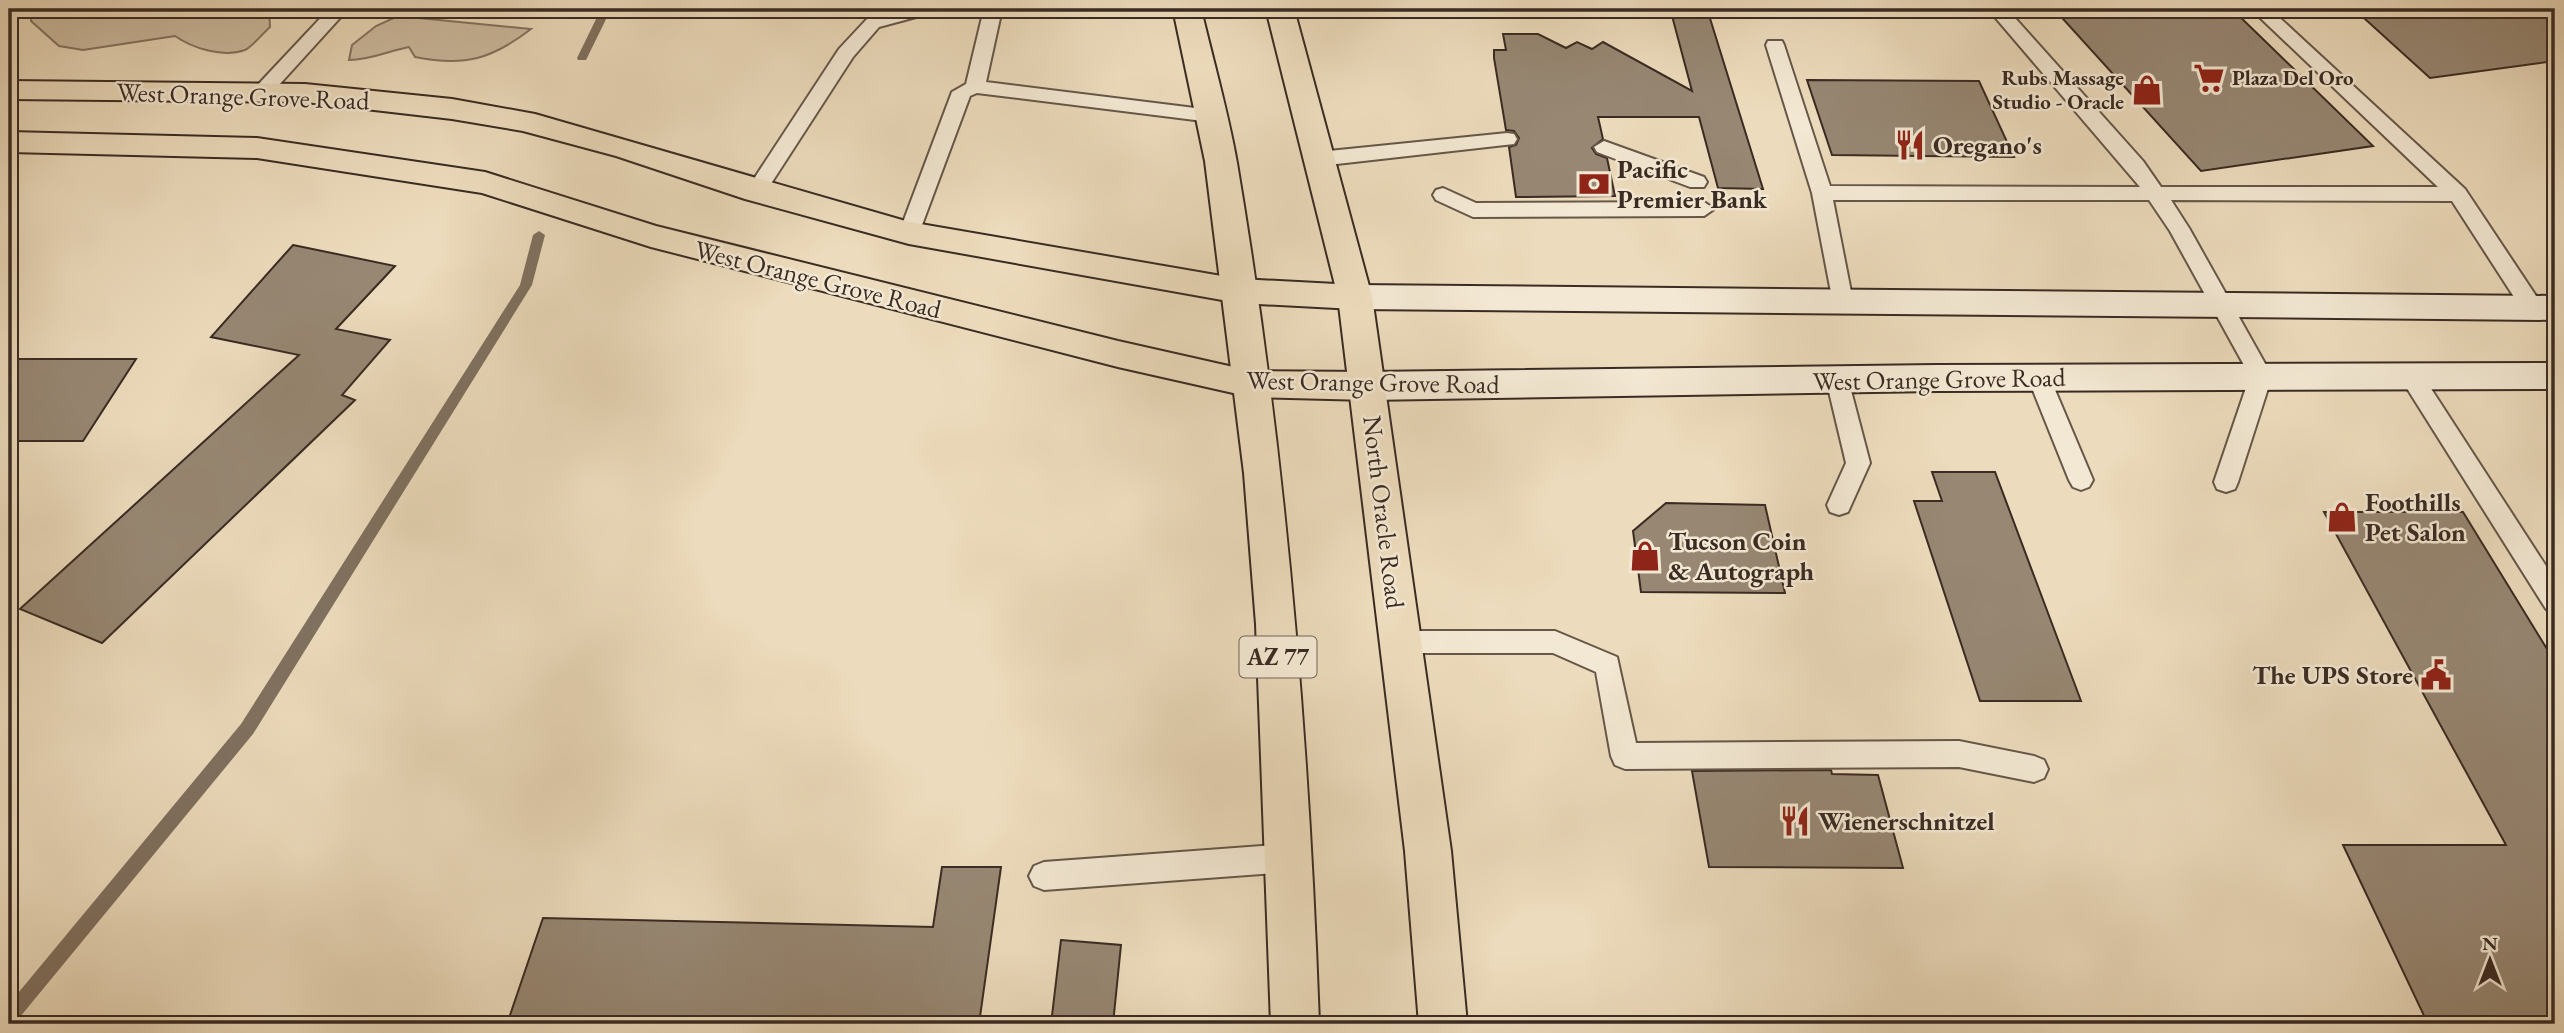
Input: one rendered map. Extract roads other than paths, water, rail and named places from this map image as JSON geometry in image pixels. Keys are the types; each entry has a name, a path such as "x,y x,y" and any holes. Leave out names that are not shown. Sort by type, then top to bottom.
{"main road":[{"name":"AZ 77","path":"1188,9 1222,161 1251,384 1276,624 1295,1024"},
{"name":"North Oracle Road","path":"1280,9 1355,298 1428,851 1443,1024"},
{"name":"West Orange Grove Road","path":"9,90 305,93 452,109 524,121 627,149 756,191 909,233 1239,291 1355,298 1450,296 2544,308"},
{"name":"West Orange Grove Road","path":"9,142 257,148 485,183 651,236 1118,354 1251,384 1368,386 1837,379 2555,376"}],"lane":[{"path":"261,93 339,9"},
{"path":"756,191 846,53 873,23 925,9"},
{"path":"975,86 993,9"},
{"path":"1997,9 2136,166 2157,195 2179,228 2261,376 2226,482"},
{"path":"2260,9 2458,194 2544,308"},
{"path":"1775,45 1822,193 1842,302"},
{"path":"909,233 961,92 975,86 1212,116"},
{"path":"1319,159 1507,139"},
{"path":"1604,147 1697,182"},
{"path":"1822,193 2458,194"},
{"path":"1443,195 1473,210 1703,209"},
{"path":"2411,376 2555,601"},
{"path":"2039,378 2081,480"},
{"path":"1837,379 1858,463 1839,505"},
{"path":"1401,642 1555,642 1608,665 1625,756 1959,754 2034,769"},
{"path":"1044,876 1288,858"}],"waterway":[{"path":"582,58 606,9"},
{"path":"9,1017 247,729 526,285 539,235"}],"place":[{"name":"Plaza Del Oro","path":"2209,78"},
{"name":"Rubs Massage Studio - Oracle","path":"2147,90"},
{"name":"Oregano's","path":"1910,145"},
{"name":"Pacific Premier Bank","path":"1594,184"},
{"name":"Foothills Pet Salon","path":"2342,517"},
{"name":"Tucson Coin & Autograph","path":"1645,556"},
{"name":"The UPS Store","path":"2436,675"},
{"name":"Wienerschnitzel","path":"1795,821"}]}
